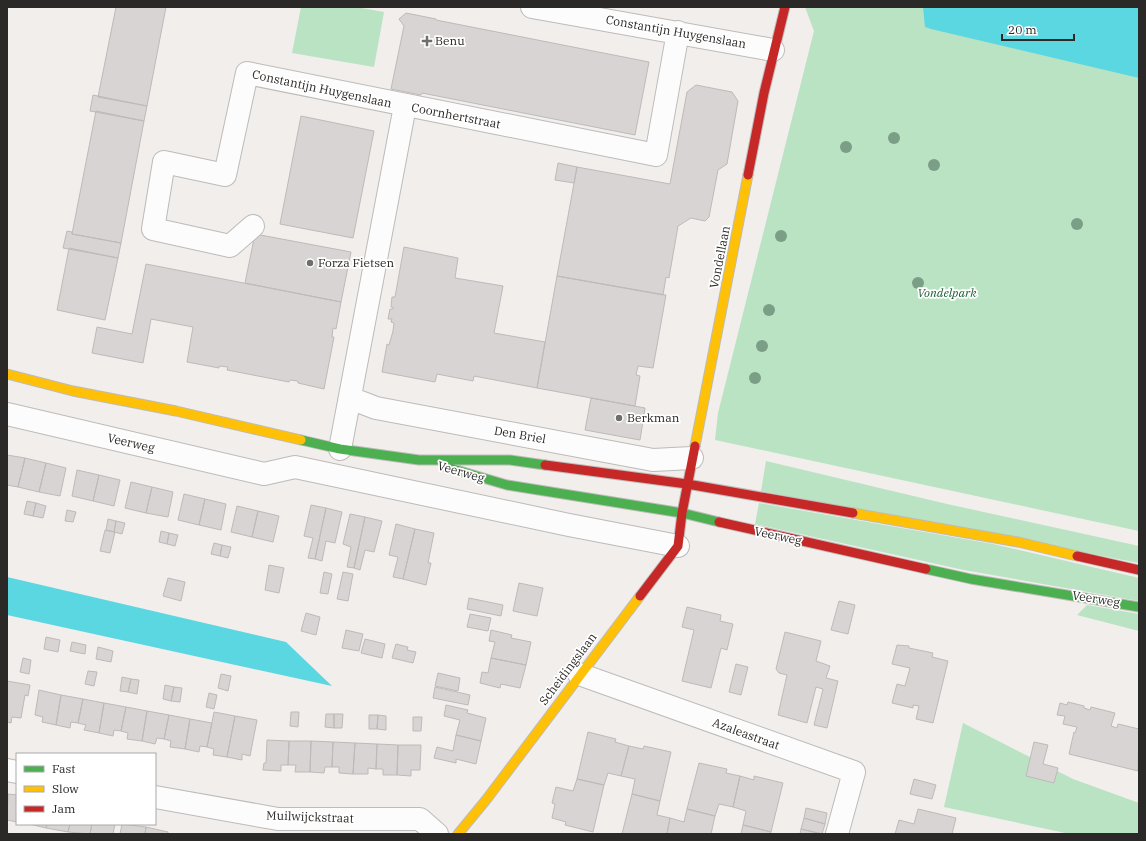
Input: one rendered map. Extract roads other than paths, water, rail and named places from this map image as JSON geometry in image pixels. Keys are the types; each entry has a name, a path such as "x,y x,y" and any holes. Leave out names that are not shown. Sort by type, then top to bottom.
{"street":[{"name":"Constantijn Huygenslaan","path":"532,7 773,50"},
{"name":"Vondellaan","path":"682,513 773,50 784,7"},
{"name":"Coornhertstraat","path":"340,449 405,106 656,155 678,32"},
{"name":"Constantijn Huygenslaan","path":"253,226 230,246 153,229 164,162 225,175 247,73 405,106"},
{"name":"Veerweg","path":"7,374 73,391 176,411 340,449 419,460 510,460 687,484 1018,542 1139,570"},
{"name":"Den Briel","path":"350,398 376,408 653,460 692,458"},
{"name":"Veerweg","path":"7,414 264,474 295,467 569,525 678,546"},
{"name":"Veerweg","path":"419,460 507,485 682,513 746,529 971,578 1139,607"},
{"path":"678,546 682,513"},
{"name":"Scheidingslaan","path":"458,834 486,800 579,674 678,546"},
{"name":"Azaleastraat","path":"579,674 854,772 837,834"},
{"name":"Muilwijckstraat","path":"156,797 278,819 420,819 437,834"}],"water":[{"path":"923,7 1139,7 1139,78 931,29 925,27"},
{"path":"7,577 286,642 332,686 7,615"}],"place":[{"name":"Benu","path":"427,41"},
{"name":"Forza Fietsen","path":"310,263"},
{"name":"Berkman","path":"619,418"}],"park label":[{"name":"Vondelpark","path":"947,293"}]}
